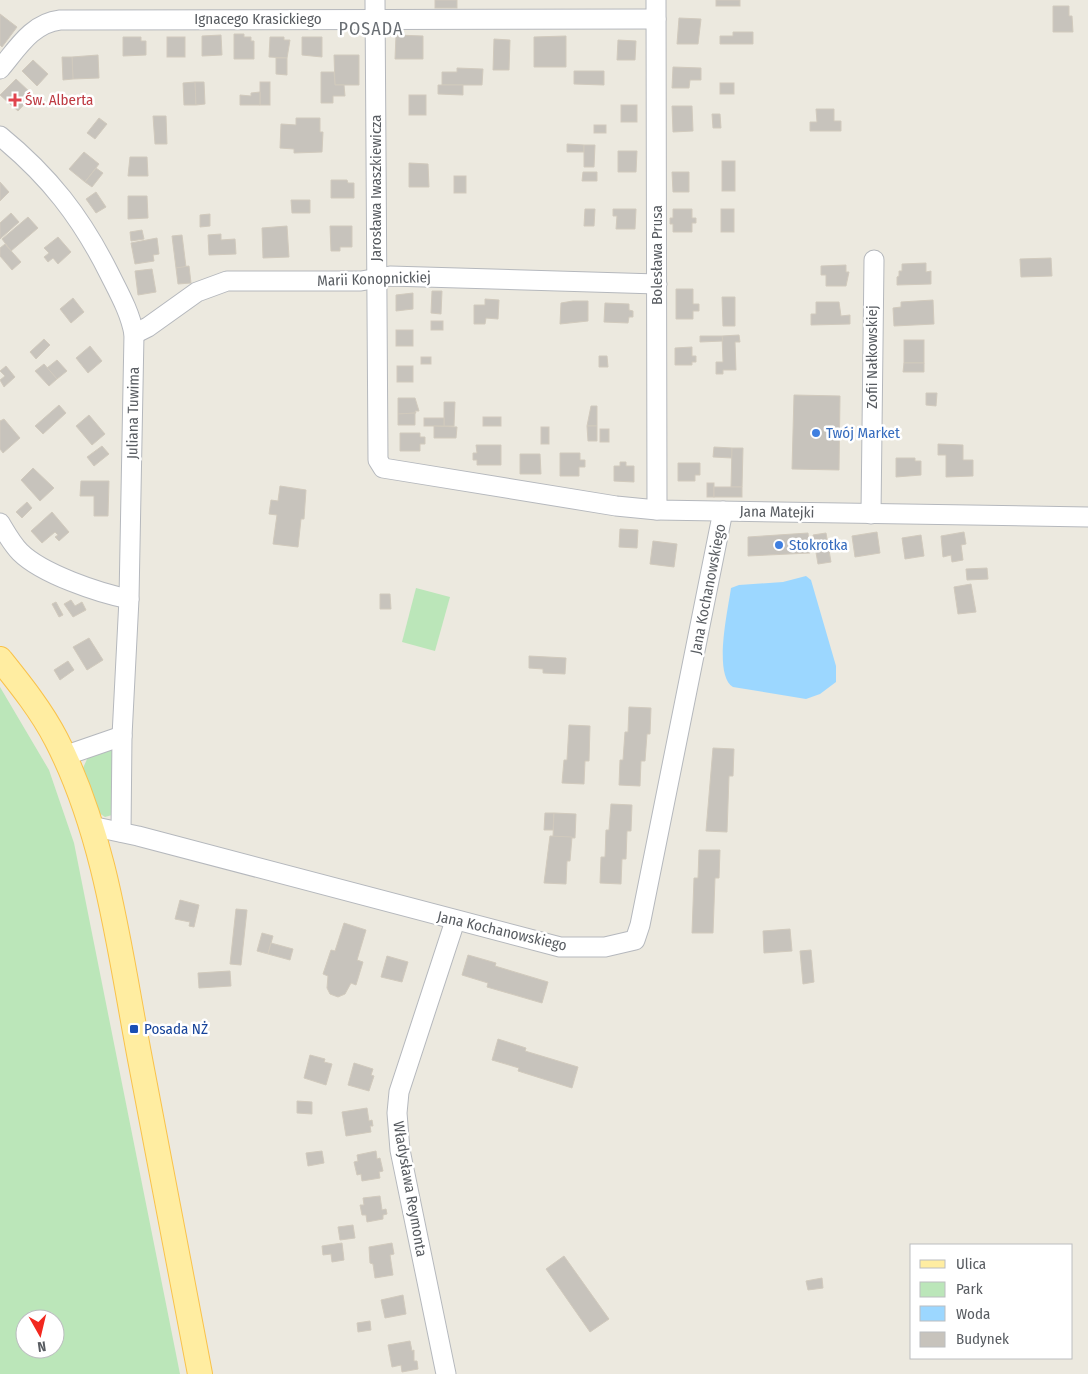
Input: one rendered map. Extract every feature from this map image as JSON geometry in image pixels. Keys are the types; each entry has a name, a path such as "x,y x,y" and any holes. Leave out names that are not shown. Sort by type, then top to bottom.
{"main road":[{"path":"0,659 34,703 64,756 91,826 114,922 200,1374"}],"street":[{"name":"Bolesława Prusa","path":"656,0 657,510"},
{"name":"Ignacego Krasickiego","path":"0,69 30,33 40,26 53,21 375,9 656,19"},
{"name":"Jarosława Iwaszkiewicza","path":"375,9 378,460 381,466"},
{"name":"Juliana Tuwima","path":"0,136 49,180 72,209 125,304 134,334 129,599 122,736 121,832"},
{"name":"Zofii Nałkowskiej","path":"871,514 874,260"},
{"name":"Marii Konopnickiej","path":"134,334 148,327 197,292 227,281 361,281 390,276 657,284"},
{"name":"Jana Matejki","path":"381,466 386,470 616,506 657,510 1088,517"},
{"name":"Jana Kochanowskiego","path":"91,826 121,832 560,947 605,947 634,940 642,916 723,511"},
{"path":"0,524 20,552 34,563 98,592 129,599"},
{"path":"64,756 122,736"},
{"name":"Władysława Reymonta","path":"446,1374 400,1150 397,1114 399,1092 455,921"}],"green space":[{"path":"416,588 450,597 435,651 402,642"},
{"path":"0,687 49,770 74,843 180,1374 0,1374"},
{"path":"113,747 112,815 105,817 99,813 83,768 88,757"}],"water":[{"path":"806,576 811,580 836,666 836,682 820,694 806,699 733,687 727,680 723,656 723,641 731,588 739,585 783,582"}],"building":[{"path":"435,0 457,0 457,8 435,8"},
{"path":"716,0 740,0 740,6 716,6"},
{"path":"1053,6 1069,6 1069,16 1072,16 1073,32 1053,32"},
{"path":"0,14 17,27 2,47 0,45"},
{"path":"679,18 701,19 698,44 677,44"},
{"path":"733,32 753,32 753,44 720,44 720,36 733,36"},
{"path":"234,34 244,34 244,37 251,37 251,41 254,41 254,59 234,59"},
{"path":"221,35 222,55 202,56 202,36"},
{"path":"396,35 423,36 423,59 395,59"},
{"path":"566,36 566,67 534,67 534,37"},
{"path":"123,37 141,37 141,41 146,41 146,55 123,56"},
{"path":"167,37 185,37 185,57 167,57"},
{"path":"270,37 284,37 284,40 290,40 287,58 269,57"},
{"path":"302,37 322,37 322,57 302,55"},
{"path":"494,39 510,40 509,70 493,70"},
{"path":"618,40 636,41 635,60 617,60"},
{"path":"98,55 99,78 73,79 72,57"},
{"path":"334,55 359,55 359,85 335,85"},
{"path":"62,57 72,57 73,79 63,80"},
{"path":"276,58 287,58 287,75 276,74"},
{"path":"33,60 48,74 37,86 22,71"},
{"path":"673,67 701,68 701,80 690,80 689,88 672,88"},
{"path":"457,68 483,69 482,85 442,85 442,72 457,72"},
{"path":"574,71 604,71 604,85 574,84"},
{"path":"321,72 334,72 335,85 344,85 345,96 333,96 333,103 321,103"},
{"path":"16,79 33,95 18,111 0,95"},
{"path":"195,82 196,105 184,105 183,83"},
{"path":"195,82 204,82 205,104 196,105"},
{"path":"260,82 270,82 270,105 260,105"},
{"path":"720,83 734,83 734,94 720,94"},
{"path":"438,85 463,85 463,95 438,94"},
{"path":"260,92 260,105 240,105 240,95 251,96 251,93"},
{"path":"409,95 426,95 426,115 409,115"},
{"path":"621,105 637,105 637,122 621,122"},
{"path":"672,106 692,106 693,131 673,132"},
{"path":"816,109 834,109 834,121 841,121 841,131 810,131 810,122 817,122"},
{"path":"712,114 720,114 721,128 713,128"},
{"path":"153,116 166,116 167,144 155,144"},
{"path":"99,118 107,124 95,139 87,133"},
{"path":"296,118 320,118 320,132 323,132 322,152 294,153 294,149 280,148 281,124 296,125"},
{"path":"594,125 606,125 606,133 594,133"},
{"path":"567,144 584,145 584,152 567,152"},
{"path":"584,145 595,145 594,167 584,167"},
{"path":"618,151 637,151 636,172 618,172"},
{"path":"84,152 99,164 85,182 69,169"},
{"path":"130,157 147,157 148,176 128,176"},
{"path":"722,161 735,161 735,191 722,191"},
{"path":"409,163 428,164 429,187 409,187"},
{"path":"96,168 103,173 92,187 85,182"},
{"path":"583,172 597,172 597,181 582,181"},
{"path":"672,172 689,172 689,192 673,192"},
{"path":"454,176 466,176 466,193 454,193"},
{"path":"331,180 347,180 348,183 354,183 354,198 331,198"},
{"path":"0,182 9,192 0,201"},
{"path":"96,192 106,207 96,213 86,199"},
{"path":"128,196 147,196 148,218 128,219"},
{"path":"291,200 310,200 310,213 292,213"},
{"path":"585,209 595,209 594,226 584,226"},
{"path":"613,209 636,209 635,229 616,229 617,216 613,216"},
{"path":"673,209 692,209 692,218 696,218 696,223 692,223 692,232 673,232 673,224 670,224 670,218 673,218"},
{"path":"721,209 734,209 734,232 721,232"},
{"path":"11,213 19,222 0,239 0,223"},
{"path":"210,214 210,226 200,227 200,215"},
{"path":"28,217 38,228 11,251 2,239"},
{"path":"287,226 289,257 263,258 262,228"},
{"path":"330,226 352,226 352,247 340,247 340,251 331,251"},
{"path":"142,230 144,239 131,241 130,232"},
{"path":"221,234 221,240 235,239 236,254 209,255 208,235"},
{"path":"182,235 186,267 176,268 172,236"},
{"path":"58,237 71,252 58,264 53,258 48,262 44,257 49,253 44,248"},
{"path":"157,238 159,254 153,255 154,261 135,264 131,243"},
{"path":"5,244 21,262 12,270 0,256 0,248"},
{"path":"1051,258 1052,276 1021,277 1020,259"},
{"path":"926,263 926,272 931,271 931,284 897,285 897,277 899,276 899,271 902,271 902,264"},
{"path":"846,265 846,272 849,272 846,286 826,286 826,275 821,275 821,266"},
{"path":"189,266 191,283 178,284 176,268"},
{"path":"152,269 156,292 138,295 135,271"},
{"path":"676,289 693,289 693,304 699,304 699,311 693,311 693,319 676,319"},
{"path":"432,291 442,291 441,314 431,313"},
{"path":"413,293 413,309 396,311 396,295"},
{"path":"722,297 735,297 735,326 723,326"},
{"path":"73,298 84,312 71,323 60,309"},
{"path":"485,299 499,300 498,319 486,318 485,324 474,324 474,305 485,305"},
{"path":"933,300 934,324 894,326 893,308 901,307 901,302"},
{"path":"588,301 588,321 560,324 561,303"},
{"path":"816,302 839,302 841,316 850,315 850,324 811,325 811,314 816,314"},
{"path":"605,303 629,304 629,310 633,311 633,317 629,317 628,323 604,322"},
{"path":"431,321 443,321 443,330 431,330"},
{"path":"396,330 413,330 413,346 396,346"},
{"path":"739,335 740,342 735,342 736,370 723,370 723,374 716,374 716,362 723,362 722,336"},
{"path":"700,336 722,336 723,341 700,342"},
{"path":"44,339 50,345 36,359 30,352"},
{"path":"904,340 924,340 924,363 904,363"},
{"path":"90,346 102,361 88,373 76,358"},
{"path":"692,347 692,356 696,356 696,362 692,362 692,365 675,365 675,348"},
{"path":"599,356 607,356 608,367 599,367"},
{"path":"421,357 431,357 431,364 421,364"},
{"path":"57,360 67,371 57,379 47,368"},
{"path":"904,363 924,363 924,372 903,372"},
{"path":"44,364 57,379 49,386 35,371"},
{"path":"6,366 15,377 4,387 0,380 5,376 0,371"},
{"path":"397,366 413,366 413,382 397,382"},
{"path":"926,393 937,393 936,406 926,405"},
{"name":"Twój Market","path":"794,395 840,396 839,470 792,469"},
{"path":"398,398 415,398 419,411 415,411 416,413 398,414"},
{"path":"444,402 455,402 454,426 444,426"},
{"path":"59,405 66,413 43,434 35,426"},
{"path":"591,406 597,406 597,426 587,426"},
{"path":"415,413 415,425 398,425 398,414"},
{"path":"89,415 105,434 92,445 76,426"},
{"path":"483,417 501,417 501,426 483,426"},
{"path":"424,418 444,418 444,426 424,426"},
{"path":"4,419 20,438 3,453 0,449 0,421"},
{"path":"434,426 457,427 456,438 434,438"},
{"path":"587,426 597,426 597,441 588,441"},
{"path":"541,427 549,427 549,444 541,444"},
{"path":"600,429 609,429 609,442 600,442"},
{"path":"400,433 420,433 420,437 425,437 425,444 420,444 420,451 400,451"},
{"path":"938,444 963,445 963,460 973,460 973,476 946,477 946,455 938,455"},
{"path":"476,445 501,445 501,465 477,465 477,460 473,460 473,453 477,453"},
{"path":"102,446 109,454 94,466 87,457"},
{"path":"714,447 732,448 732,458 713,457"},
{"path":"732,448 743,448 742,487 731,487"},
{"path":"560,453 580,453 580,460 585,460 585,467 579,467 579,476 560,476"},
{"path":"520,454 540,454 541,474 520,474"},
{"path":"896,458 915,458 915,461 921,461 921,475 896,477"},
{"path":"620,462 626,462 626,466 634,466 634,482 614,481 614,466 620,466"},
{"path":"678,463 700,463 700,475 695,475 695,481 678,481"},
{"path":"33,468 54,488 40,501 21,480"},
{"path":"81,481 109,481 108,516 94,516 94,496 80,496"},
{"path":"707,483 714,483 714,497 707,497"},
{"path":"280,486 306,490 304,519 301,519 298,547 273,544 277,515 269,514 271,500 278,501"},
{"path":"714,487 742,487 742,497 714,497"},
{"path":"27,502 32,508 22,518 16,512"},
{"path":"52,512 69,532 59,541 55,537 58,535 55,532 42,543 31,531"},
{"path":"620,529 638,530 637,548 619,547"},
{"path":"877,532 880,553 855,557 852,536"},
{"path":"964,532 966,544 961,545 963,560 952,562 951,555 943,557 941,536"},
{"name":"Stokrotka","path":"808,533 810,553 748,556 748,537"},
{"path":"826,533 831,562 818,564 813,535"},
{"path":"921,535 924,556 905,559 902,538"},
{"path":"653,541 677,544 674,567 650,564"},
{"path":"987,568 988,579 967,580 966,569"},
{"path":"971,584 976,612 958,614 954,587"},
{"path":"380,594 390,594 391,609 380,609"},
{"path":"71,600 75,606 82,602 86,610 73,617 64,604"},
{"path":"56,602 63,615 59,617 52,604"},
{"path":"89,638 103,660 87,670 73,647"},
{"path":"529,656 566,658 565,674 543,673 543,669 529,668"},
{"path":"68,661 74,670 60,680 54,670"},
{"path":"629,707 651,708 650,734 647,734 645,761 641,761 640,786 619,785 620,760 623,760 625,732 628,732"},
{"path":"569,725 590,726 589,761 585,761 584,784 562,783 564,760 567,760"},
{"path":"713,748 734,749 733,776 729,776 727,832 706,831"},
{"path":"611,804 632,805 631,831 627,831 626,859 622,859 621,884 600,883 601,857 605,857 606,830 609,830"},
{"path":"545,813 554,813 553,830 544,830"},
{"path":"554,813 576,814 575,838 553,837"},
{"path":"550,836 572,837 570,861 567,861 566,884 544,883"},
{"path":"699,850 720,850 719,878 715,878 713,933 692,933 694,878 698,878"},
{"path":"180,900 199,905 194,927 189,926 190,922 175,919"},
{"path":"236,909 247,910 241,965 230,964"},
{"path":"344,923 366,930 357,960 363,962 356,985 351,983 345,994 338,997 330,994 327,988 328,976 323,974 331,950 335,951"},
{"path":"790,929 792,951 764,953 763,931"},
{"path":"262,933 273,936 268,954 257,951"},
{"path":"271,943 293,949 290,960 268,954"},
{"path":"811,950 814,982 803,984 800,951"},
{"path":"468,955 496,963 495,966 548,982 542,1003 487,987 488,983 462,975"},
{"path":"387,956 408,962 402,982 381,977"},
{"path":"230,971 231,986 199,988 198,973"},
{"path":"498,1039 526,1048 525,1051 578,1067 572,1088 518,1071 519,1068 492,1060"},
{"path":"310,1055 325,1059 324,1062 332,1064 326,1085 304,1078"},
{"path":"354,1063 373,1069 371,1075 374,1076 369,1091 348,1085"},
{"path":"297,1101 312,1102 312,1114 297,1113"},
{"path":"367,1108 369,1121 372,1120 373,1126 370,1126 371,1132 346,1136 342,1112"},
{"path":"322,1151 324,1163 308,1166 306,1153"},
{"path":"376,1151 377,1159 380,1158 383,1171 379,1172 380,1178 362,1181 361,1174 357,1175 354,1162 358,1161 357,1155"},
{"path":"380,1196 382,1210 386,1209 387,1214 383,1215 383,1219 367,1222 366,1215 362,1215 360,1205 364,1205 363,1198"},
{"path":"353,1225 355,1238 340,1240 338,1227"},
{"path":"342,1243 344,1260 332,1262 331,1254 323,1255 322,1246"},
{"path":"392,1243 394,1254 390,1255 393,1275 375,1278 373,1264 370,1263 369,1247"},
{"path":"564,1256 609,1319 590,1332 546,1269"},
{"path":"822,1278 823,1288 808,1290 806,1281"},
{"path":"403,1295 406,1314 385,1318 381,1300"},
{"path":"370,1321 371,1330 358,1332 357,1323"},
{"path":"410,1341 412,1351 414,1350 414,1361 417,1361 418,1369 402,1372 401,1365 392,1367 388,1345"}],"place":[{"name":"Św. Alberta","path":"15,100"},
{"name":"Twój Market","path":"816,433"},
{"name":"Stokrotka","path":"779,545"},
{"name":"Posada NŻ","path":"134,1029"}],"district":[{"name":"POSADA","path":"371,29"}]}
